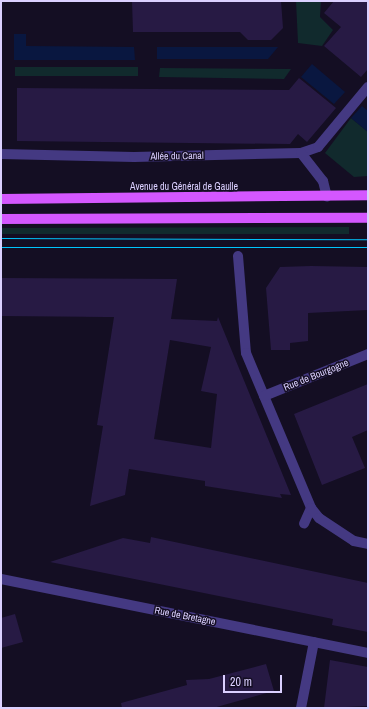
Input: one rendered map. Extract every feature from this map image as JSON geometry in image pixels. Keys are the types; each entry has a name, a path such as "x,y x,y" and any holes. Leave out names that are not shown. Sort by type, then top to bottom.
{"main road":[{"name":"Avenue du Général de Gaulle","path":"1,199 327,197 368,195"},
{"path":"1,219 368,218"}],"street":[{"path":"327,197 323,181 301,153 318,147 368,87"},
{"name":"Allée du Canal","path":"1,154 134,157 301,153"},
{"path":"238,256 246,353 311,508 319,518 354,540 368,544"},
{"name":"Rue de Bourgogne","path":"264,396 368,354"},
{"path":"304,524 311,508"},
{"name":"Rue de Bretagne","path":"1,579 368,653"},
{"path":"301,708 314,642"}],"green space":[{"path":"296,1 321,1 320,17 333,30 322,46 298,43"},
{"path":"15,67 138,67 138,76 15,76"},
{"path":"160,68 291,69 284,79 159,77"},
{"path":"351,118 368,132 368,176 354,177 325,153"},
{"path":"349,227 349,234 1,234 1,228"}],"water":[{"path":"14,34 26,34 26,46 134,47 135,60 14,60"},
{"path":"157,47 278,47 268,59 157,59"},
{"path":"312,64 345,92 334,104 301,77"},
{"path":"362,106 368,111 368,132 351,118"}],"building":[{"path":"132,1 281,1 283,28 271,40 248,40 240,32 133,32"},
{"path":"334,1 368,1 368,69 361,77 324,46 341,27 324,13"},
{"path":"299,78 336,108 307,142 298,134 290,144 17,141 17,88 289,90"},
{"path":"280,267 368,267 368,310 308,313 308,341 290,343 290,350 271,350 266,288"},
{"path":"1,278 177,279 171,319 217,321 218,317 291,495 280,494 282,498 205,486 205,481 129,469 125,495 90,506 103,426 97,425 114,317 1,316","holes":["170,340 211,347 201,391 217,394 211,448 154,439"]},
{"path":"368,384 368,430 352,437 365,468 322,485 294,414"},
{"path":"151,537 368,583 368,632 332,625 333,619 50,562 123,538 150,543"},
{"path":"15,614 23,642 1,648 1,618"},
{"path":"330,660 368,667 368,706 324,708"},
{"path":"266,664 274,691 213,708 122,708 121,703 187,685 186,680 209,679"}],"tram line":[{"path":"1,238 368,239"},
{"path":"1,247 368,247"}]}
